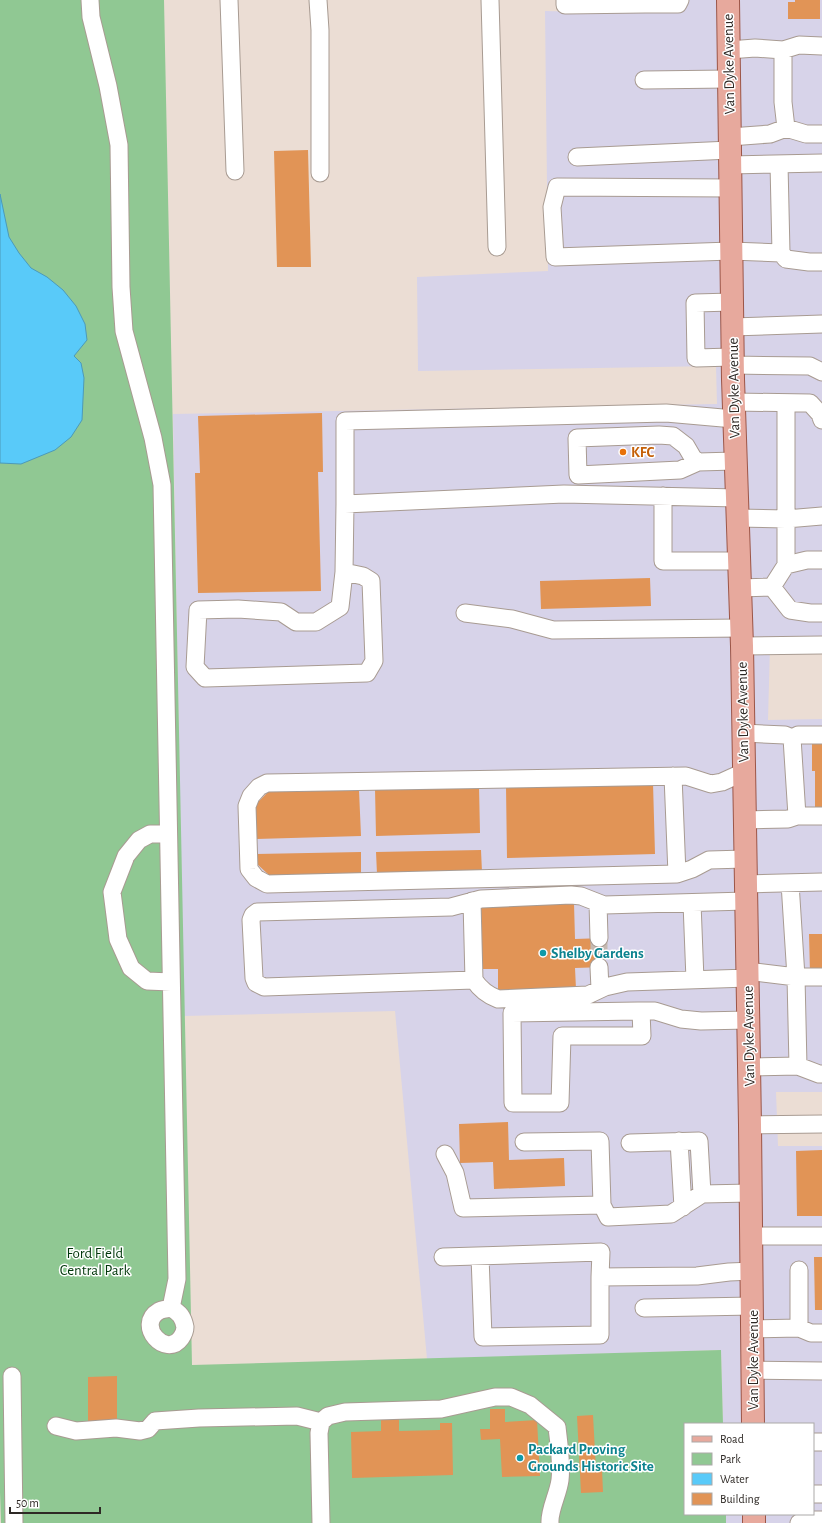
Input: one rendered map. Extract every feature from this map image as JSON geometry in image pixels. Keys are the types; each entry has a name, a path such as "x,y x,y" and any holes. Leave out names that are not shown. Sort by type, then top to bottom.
{"main road":[{"name":"Van Dyke Avenue","path":"728,0 732,327 740,588 752,1193 753,1423"}],"street":[{"path":"90,0 91,17 108,86 119,145 124,331 153,438 162,485 177,1279 171,1308"},
{"path":"229,0 235,171"},
{"path":"318,0 320,30 320,173"},
{"path":"490,0 496,246"},
{"path":"565,2 645,2 678,4 680,0"},
{"path":"729,50 755,48 782,50 799,45 822,46"},
{"path":"782,50 783,102 786,128"},
{"path":"644,80 729,79"},
{"path":"730,151 786,128 806,134 822,134"},
{"path":"577,157 730,151 779,164 822,163"},
{"path":"779,164 781,253 786,260 822,262"},
{"path":"730,188 557,186 552,207 555,257 731,251 781,253"},
{"path":"732,302 695,303 696,358 810,366 822,372"},
{"path":"732,327 822,324"},
{"path":"772,587 786,565 786,403"},
{"path":"344,572 363,576 372,581 374,661 368,673 205,678 195,667 198,610 238,609 281,612 296,622 316,622 340,607 344,572 345,421 734,411 786,403 810,403 820,414 822,420"},
{"path":"577,415 578,475 680,470 698,462 735,461"},
{"path":"577,438 659,434 673,436 686,446 693,458 698,462"},
{"path":"345,504 564,494 663,496 737,508 786,519 822,516"},
{"path":"663,496 663,561 739,561"},
{"path":"786,565 807,560 822,560"},
{"path":"740,588 772,587"},
{"path":"772,587 790,610 822,613"},
{"path":"465,612 512,619 553,630 741,637 822,645"},
{"path":"743,733 786,735 792,738"},
{"path":"792,738 798,735 822,735"},
{"path":"792,738 797,816"},
{"path":"744,772 722,782 711,784 686,776 267,783 259,787 251,796 247,806 249,869 256,878 267,884 677,874 692,869 709,860 745,859"},
{"path":"673,776 677,874"},
{"path":"745,820 788,819 797,816 822,816"},
{"path":"168,834 150,834 139,840 126,856 112,892 118,940 131,968 147,980 171,982"},
{"path":"474,980 264,987 256,983 254,978 251,920 253,915 257,912 451,907 481,899 571,895 581,896 604,905 692,903 790,883 822,882"},
{"path":"790,883 796,977 798,1066"},
{"path":"472,901 474,980 479,988 488,995 498,999 588,996 600,989 627,982 694,980 748,975 822,977"},
{"path":"598,903 599,938"},
{"path":"692,903 694,980"},
{"path":"599,967 600,989"},
{"path":"641,1011 642,1036 562,1036 560,1103 513,1103 512,1013 641,1011 655,1011 681,1019 701,1021 748,1020"},
{"path":"749,1067 798,1066 822,1074"},
{"path":"750,1125 822,1124"},
{"path":"524,1142 600,1141 602,1205 608,1217 671,1214 702,1194 752,1193"},
{"path":"679,1141 683,1207"},
{"path":"630,1143 699,1141 702,1194"},
{"path":"445,1154 456,1173 463,1208 602,1205"},
{"path":"752,1236 822,1236"},
{"path":"442,1257 601,1252 600,1335 482,1337 480,1256"},
{"path":"799,1270 799,1328"},
{"path":"600,1277 697,1276 753,1271"},
{"path":"644,1308 753,1306"},
{"path":"753,1329 799,1328 811,1333 822,1333"},
{"path":"753,1370 822,1371"},
{"path":"12,1376 14,1523"},
{"path":"321,1523 319,1433 321,1422 328,1416 344,1412 441,1409 496,1397 511,1397 530,1405 557,1427 561,1463 560,1480 557,1496 550,1517 550,1523"},
{"path":"56,1426 76,1431 116,1428 140,1431 148,1429 155,1421 200,1418 297,1416 321,1422"},
{"path":"799,1523 804,1520 822,1520"}],"shaded area":[{"path":"625,0 822,0 822,645 770,646 768,720 822,719 822,1092 776,1092 778,1146 822,1146 822,1523 726,1523 726,1515 814,1515 814,1423 723,1423 721,1350 427,1359 395,1011 184,1016 173,414 717,404 716,366 418,371 417,277 548,271 545,11 625,13"}],"green space":[{"name":"Ford Field Central Park","path":"0,0 164,0 192,1365 721,1350 723,1423 684,1423 684,1515 726,1515 726,1523 1,1523"}],"water":[{"path":"0,194 9,237 31,268 47,277 63,290 76,306 85,324 87,340 74,356 81,363 84,378 82,420 71,437 55,450 21,464 0,463"}],"building":[{"path":"795,0 820,0 820,19 788,19 788,2 795,2"},
{"path":"308,150 311,267 277,267 274,151"},
{"path":"322,413 323,472 318,472 321,591 198,593 195,473 200,473 198,416"},
{"path":"650,578 651,606 541,609 540,581"},
{"path":"812,743 822,743 822,811 815,811 815,771 812,771"},
{"path":"653,783 655,854 507,858 506,787"},
{"path":"479,786 480,833 376,836 375,789"},
{"path":"359,790 361,836 256,839 255,805 268,792"},
{"path":"481,850 482,872 377,874 376,852"},
{"path":"361,852 361,874 270,876 256,863 256,854"},
{"name":"Shelby Gardens","path":"574,903 575,939 604,938 605,967 575,968 576,989 498,990 498,969 482,969 481,905"},
{"path":"809,934 822,934 822,973 810,973"},
{"path":"508,1122 509,1160 564,1158 565,1186 494,1189 493,1162 460,1163 459,1124"},
{"path":"822,1150 822,1216 797,1216 796,1151"},
{"path":"814,1257 822,1257 822,1310 815,1310"},
{"path":"117,1376 117,1421 88,1422 88,1377"},
{"name":"Packard Proving Grounds Historic Site","path":"490,1409 505,1409 505,1422 537,1420 540,1476 502,1477 500,1439 481,1440 480,1429 490,1429"},
{"path":"593,1415 596,1470 602,1469 603,1492 581,1493 577,1416"},
{"path":"399,1418 399,1431 440,1430 440,1423 452,1423 453,1475 352,1478 351,1432 381,1431 381,1419"}],"tunnel":[{"path":"599,938 599,967"}],"place":[{"name":"KFC","path":"623,452"},
{"name":"Shelby Gardens","path":"543,953"},
{"name":"Packard Proving Grounds Historic Site","path":"520,1458"}]}
